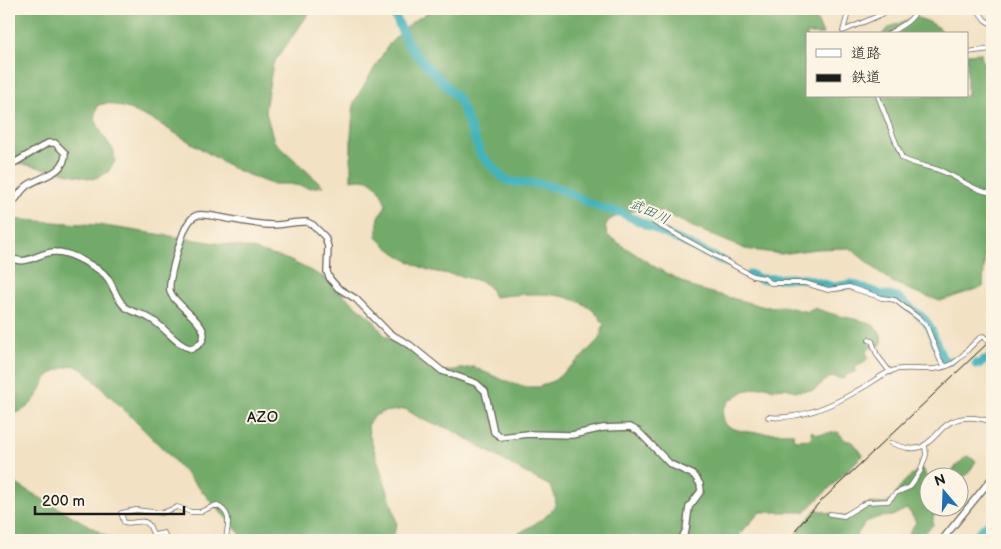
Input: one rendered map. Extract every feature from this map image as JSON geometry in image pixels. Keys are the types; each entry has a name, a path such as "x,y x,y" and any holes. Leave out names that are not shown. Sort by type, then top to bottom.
{"street":[{"path":"849,9 843,31 894,9"},
{"path":"880,16 881,9"},
{"path":"891,32 908,21 917,9"},
{"path":"977,9 985,20 992,24"},
{"path":"968,52 992,50"},
{"path":"879,98 902,158 947,173 976,189 992,193"},
{"path":"9,166 48,143 55,143 65,153 66,160 61,167 28,185 9,206"},
{"path":"9,257 16,261 24,261 55,252 66,254 97,268 108,278 126,308 149,317 180,345 192,349 202,341 204,334 202,327 176,302 171,293 170,285 176,258 189,221 197,216 207,215 261,224 307,222 325,237 328,247 327,272 338,288 356,299 389,333 410,345 442,371 476,383 485,391 494,432 501,437 528,434 572,435 603,428 630,427 638,431 670,464 694,475 700,484 701,491 689,507 686,530 681,540"},
{"path":"655,223 753,276 764,278 771,283 805,283 828,290 849,287 882,298 895,300 920,319 927,327 940,360 945,366"},
{"path":"768,418 778,418 812,411 847,396 890,372 902,369 932,369 945,366 959,358 983,336 992,343"},
{"path":"869,340 890,372"},
{"path":"891,443 908,448 922,447 943,427 954,420 974,417 992,422"},
{"path":"830,514 844,516 867,502 888,501 896,493 910,487 920,472 926,456 925,445"},
{"path":"942,540 992,478"},
{"path":"167,540 164,533 154,535 148,524 144,522 128,524 124,522 121,513 136,510 162,513 178,507 191,512 200,512 216,505 227,513 226,540"}],"green space":[{"path":"9,9 312,9 273,64 265,109 274,141 323,186 311,188 289,184 271,184 236,170 155,121 129,109 108,103 98,105 94,117 102,134 114,151 115,161 108,172 93,179 9,161"},
{"path":"434,9 827,9 815,16 822,32 806,32 806,98 968,98 968,54 981,53 986,68 992,68 992,256 985,253 983,287 940,301 890,281 850,248 816,249 781,254 745,249 663,212 644,209 624,212 608,221 605,227 608,236 655,267 694,288 765,307 783,306 808,312 814,308 870,324 879,331 881,345 874,346 866,351 868,358 855,367 855,372 848,374 843,379 828,378 814,390 796,391 785,388 773,389 766,386 744,391 729,401 722,411 725,425 741,431 793,433 794,440 812,439 811,431 818,434 838,432 845,440 853,442 863,455 805,512 760,512 740,534 738,540 507,540 541,520 552,510 555,500 550,486 450,429 423,420 405,409 384,412 374,416 368,424 369,434 397,524 392,540 246,540 168,454 85,371 74,365 52,374 46,379 32,403 19,412 9,414 9,219 98,225 249,248 289,260 329,280 372,319 384,335 400,342 436,373 473,367 503,380 527,387 539,387 555,380 583,356 599,339 604,324 594,312 583,304 555,295 524,294 494,297 489,287 478,281 428,270 406,260 393,252 376,236 379,217 386,205 381,192 378,187 365,179 351,180 351,135 354,102 389,44 412,22"},
{"path":"915,17 927,21 942,32 884,32 890,27"},
{"path":"967,456 976,461 968,474 968,466 957,465"},
{"path":"918,470 918,516 933,516 933,525 920,538 902,540 907,537 916,522 906,509 892,516 879,517 866,522 855,537 855,540 794,540 816,509 841,517 853,515 863,506 870,503 883,504 891,501 903,483"},
{"path":"9,480 114,540 9,540"}],"waterway":[{"name":"武田川","path":"392,9 413,51 458,98 481,155 504,179 558,188 598,207 622,213 727,263"},
{"name":"武田川","path":"750,274 760,279 806,279 834,287 852,284 882,295 897,297 924,319 930,327 942,358 950,361"},
{"name":"武田川","path":"976,364 980,364 984,360 992,360"},
{"path":"971,540 992,520"}],"railway":[{"path":"791,540 797,528 818,504 992,339"}],"district":[{"name":"AZO","path":"263,417"}]}
